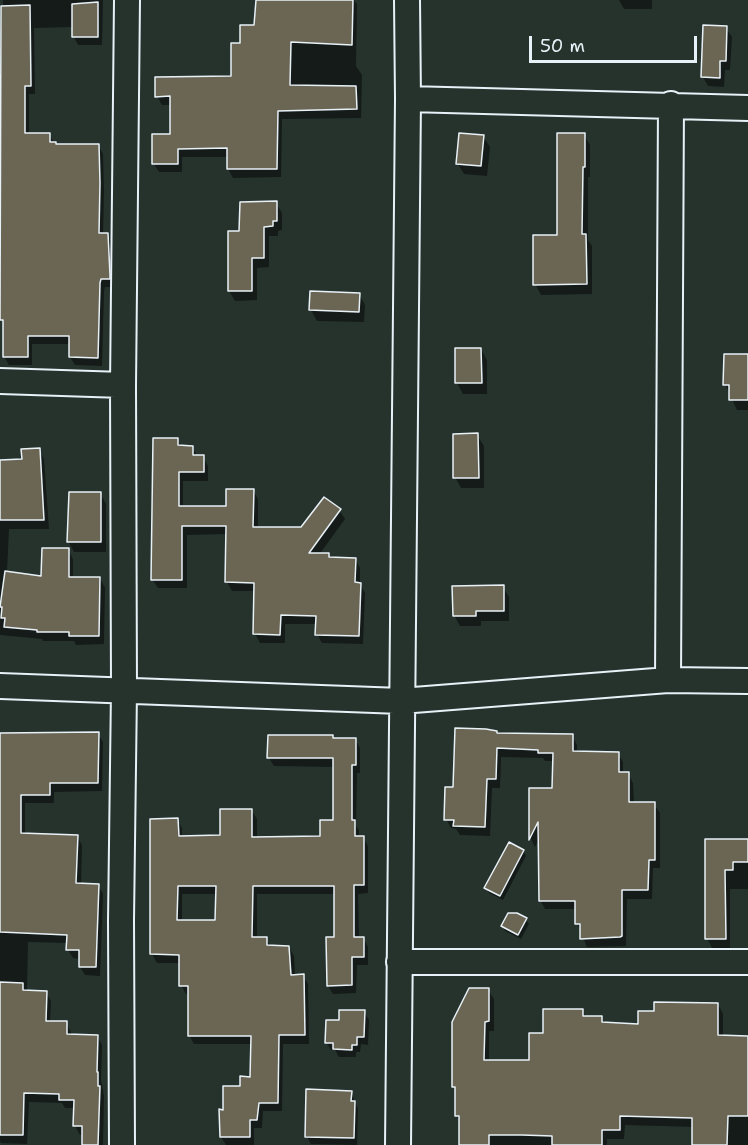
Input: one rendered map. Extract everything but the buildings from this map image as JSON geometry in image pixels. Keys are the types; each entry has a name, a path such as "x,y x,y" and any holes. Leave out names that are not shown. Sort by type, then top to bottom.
{"street":[{"path":"122,1145 123,385 127,0"},
{"path":"398,1145 407,0"},
{"path":"408,99 671,104 748,108"},
{"path":"668,680 671,104"},
{"path":"0,381 123,385"},
{"path":"0,686 401,701 668,680 748,681"},
{"path":"399,962 748,962"}]}
